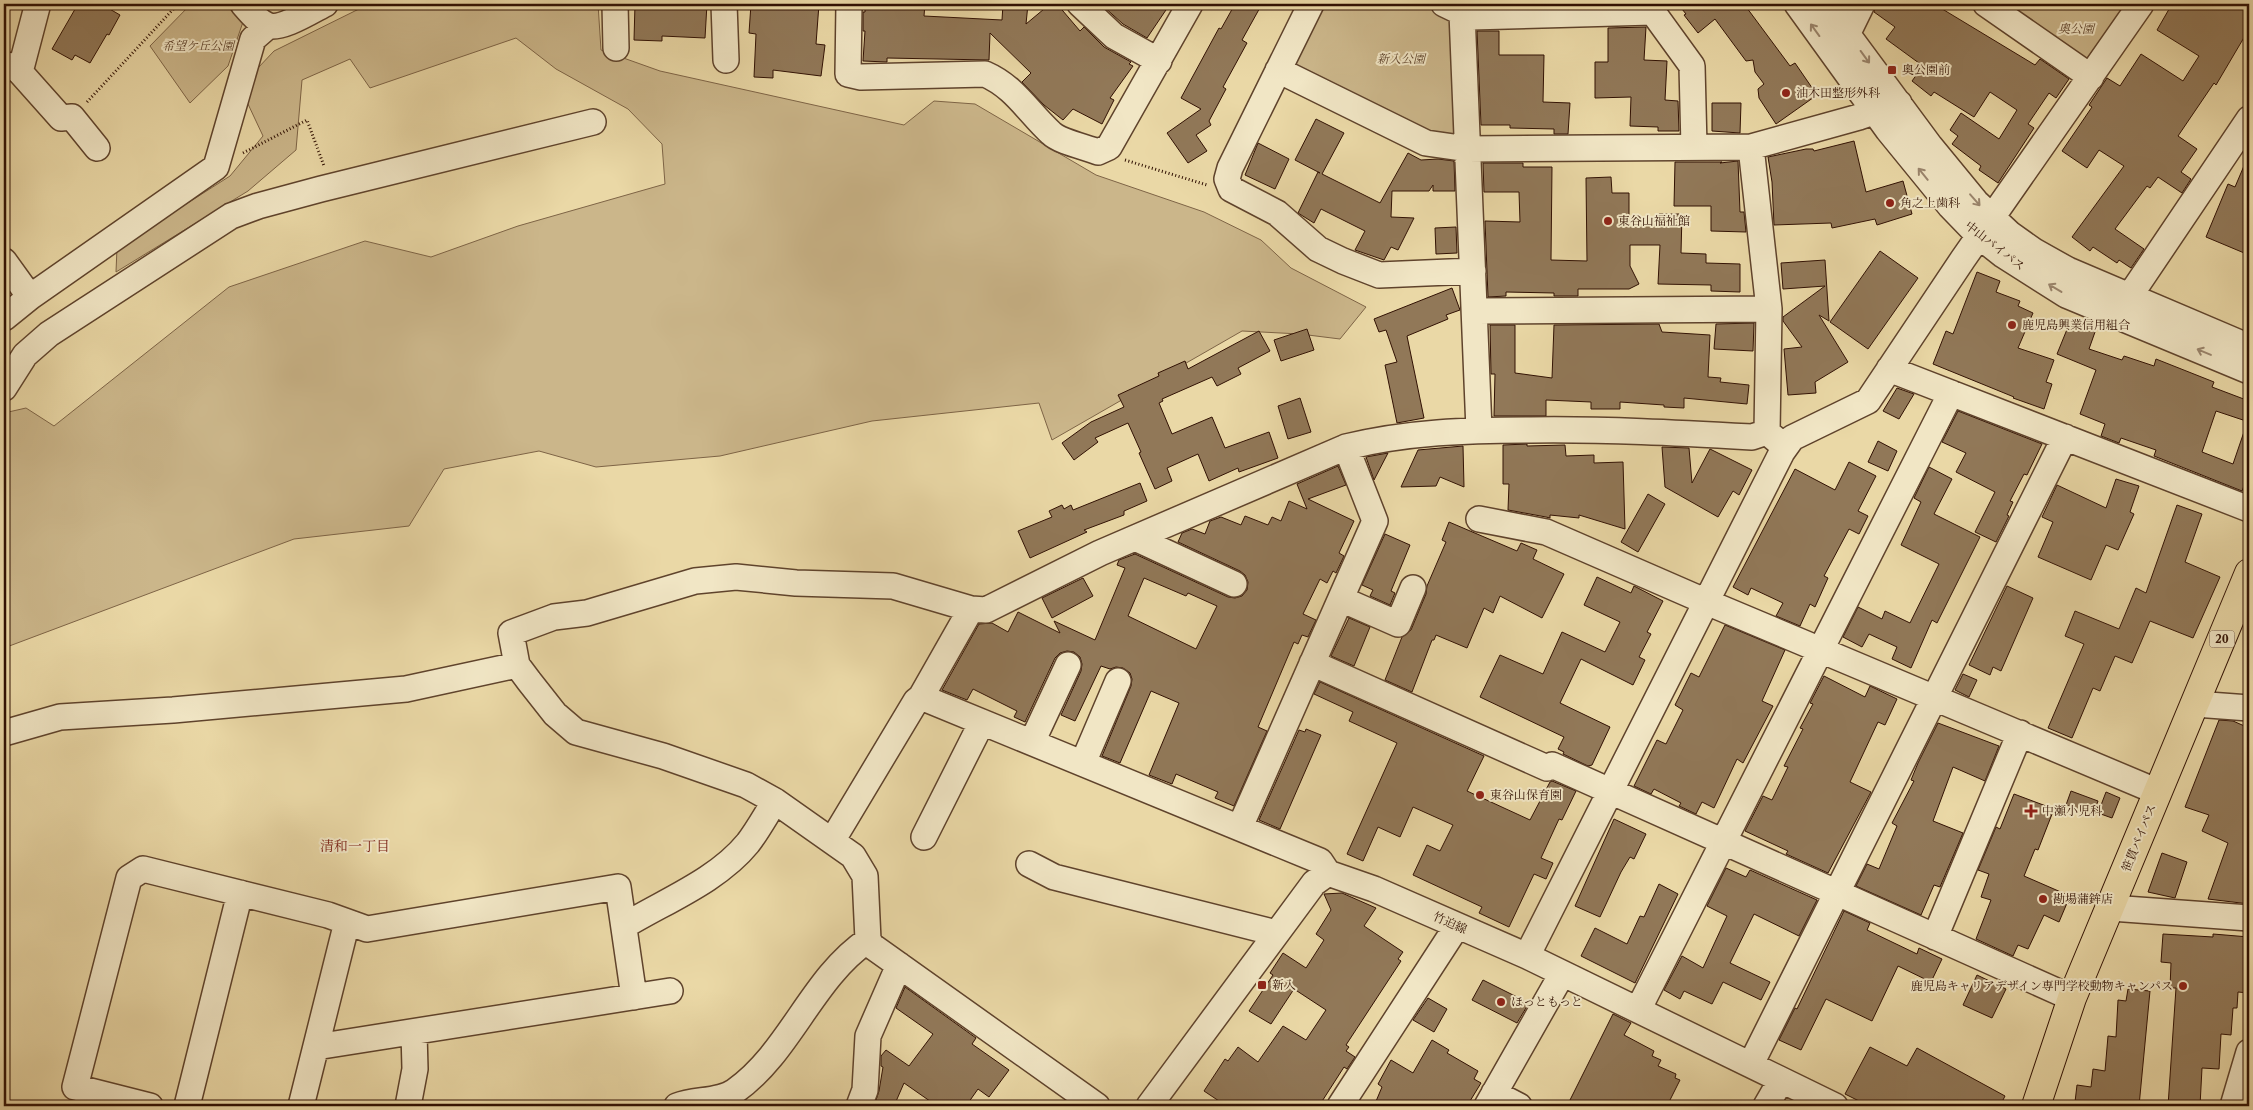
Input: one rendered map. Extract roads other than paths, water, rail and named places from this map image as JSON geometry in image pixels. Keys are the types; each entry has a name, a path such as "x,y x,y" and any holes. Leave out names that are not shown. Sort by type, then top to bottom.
{"main road":[{"name":"笹貫バイパス","path":"2036,1106 2072,998 2249,573"}],"street":[{"path":"34,4 37,7 12,68 61,118 72,117 97,148"},
{"path":"243,4 255,17 268,26"},
{"path":"4,318 30,297 216,167 253,39 268,26 284,24 325,4"},
{"path":"615,4 616,48"},
{"path":"724,4 726,60"},
{"path":"848,4 848,74 862,77 985,74 999,80 1013,92 1052,135 1098,152 1109,147 1190,4"},
{"path":"1080,4 1114,36 1159,61"},
{"path":"1311,4 1230,168 1227,179 1232,189 1277,213 1318,249 1379,275 1473,271"},
{"name":"中山バイパス","path":"1797,4 1875,112 1950,206 1985,227 2068,270 2249,347"},
{"name":"中山バイパス","path":"1826,4 1930,146 1985,227 2025,270 2066,295 2249,371"},
{"path":"1835,58 1862,4"},
{"path":"1986,4 2091,77"},
{"path":"1097,1106 872,946 868,940 865,876 853,856 775,801 746,785 673,759 576,732 555,714 517,665 511,633 554,617 587,613 695,581 736,577 796,583 893,586 971,609 986,610 1100,553 1346,447 1382,438 1479,430 1585,430 1752,436 1776,440 1792,438 1865,403 2141,4"},
{"path":"1453,8 1471,17 1650,8 1692,66 1694,147"},
{"path":"1453,8 1468,149 1479,430"},
{"path":"1278,70 1426,143 1468,149 1752,147 1875,112 1899,103"},
{"path":"2128,297 2249,120"},
{"path":"4,388 25,355 49,334 230,216 258,206 332,186 593,122"},
{"path":"1527,956 1708,602 1776,440 1769,309 1752,147"},
{"path":"4,261 30,297"},
{"path":"1475,311 1769,309"},
{"path":"1889,369 2249,509"},
{"path":"1638,1010 1951,393"},
{"path":"1751,1064 2065,437"},
{"path":"1240,827 1375,521 1346,447"},
{"path":"1479,519 1546,532 2158,792"},
{"path":"1135,538 1234,584"},
{"path":"1341,599 1398,624 1413,588"},
{"path":"832,841 916,701 921,697 971,609"},
{"path":"1312,663 1547,768 1552,765 2072,998"},
{"path":"4,733 60,717 173,710 406,689 517,665"},
{"path":"1032,742 1068,665"},
{"path":"1083,763 1118,681"},
{"path":"921,697 1320,861 1328,873 1314,883 1149,1106"},
{"path":"2195,704 2249,708"},
{"path":"924,837 982,722"},
{"path":"1935,937 2020,733"},
{"path":"624,926 703,882 725,864 747,843 775,801"},
{"path":"1029,864 1054,877 1276,934"},
{"path":"150,1106 75,1087 129,878 143,869 240,893 367,929 618,887 634,996"},
{"name":"竹迫線","path":"1328,873 1341,876 1527,956 1835,1106"},
{"path":"187,1106 240,893"},
{"path":"2111,908 2249,918"},
{"path":"301,1106 347,922"},
{"path":"1340,1106 1457,926"},
{"path":"677,1106 734,1092 761,1069 785,1039 822,984 852,951 868,940"},
{"path":"859,1106 865,1090 868,1036 899,965"},
{"path":"1519,1106 1491,1100 1562,974"},
{"path":"316,1047 670,991"},
{"path":"408,1106 415,1069 414,1032"},
{"path":"2233,1106 2249,1052"},
{"path":"1766,1106 1781,1080"}],"place":[{"name":"奥公園前","path":"1892,70"},
{"name":"油木田整形外科","path":"1786,93"},
{"name":"角之上歯科","path":"1890,203"},
{"name":"東谷山福祉館","path":"1608,221"},
{"name":"鹿児島興業信用組合","path":"2012,325"},
{"name":"東谷山保育園","path":"1480,795"},
{"name":"中瀬小児科","path":"2031,811"},
{"name":"勘場蒲鉾店","path":"2043,899"},
{"name":"新入","path":"1262,985"},
{"name":"鹿児島キャリアデザイン専門学校動物キャンパス","path":"2183,986"},
{"name":"ほっともっと","path":"1501,1002"}],"district":[{"name":"清和一丁目","path":"355,846"}],"park label":[{"name":"奥公園","path":"2076,29"},
{"name":"希望ケ丘公園","path":"198,46"},
{"name":"新入公園","path":"1401,59"}]}
